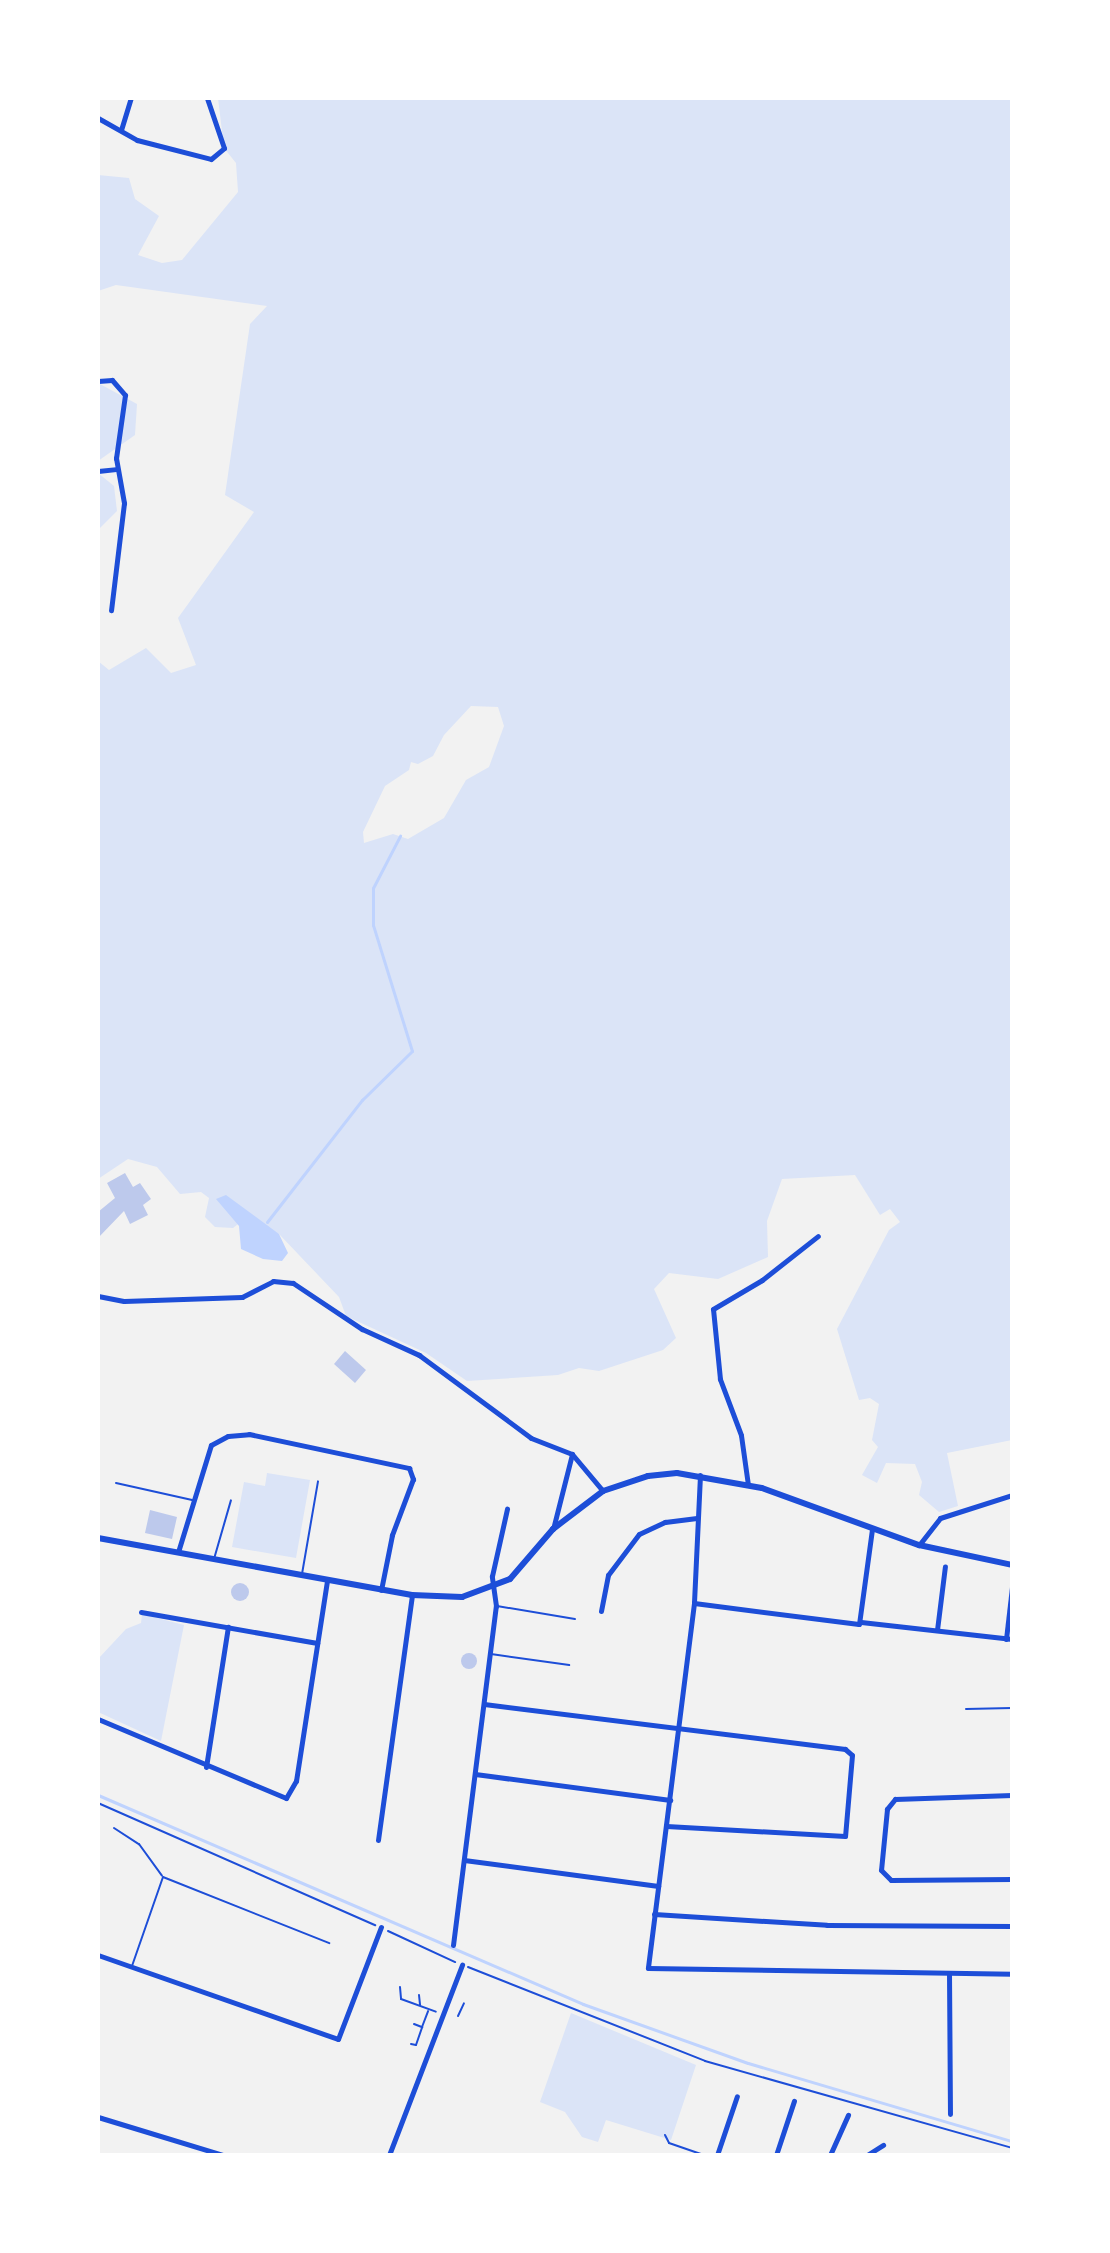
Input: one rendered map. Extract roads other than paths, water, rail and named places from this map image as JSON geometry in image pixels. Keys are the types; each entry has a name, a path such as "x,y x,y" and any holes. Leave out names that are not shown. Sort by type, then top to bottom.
{"street":[{"path":"121,130 131,98"},
{"path":"98,118 171,152 218,157 224,148 222,137 207,98"},
{"path":"98,381 112,380 125,395 116,469 124,503 111,610"},
{"path":"98,471 116,469"},
{"path":"748,1485 741,1435 720,1379 713,1309 762,1280 818,1236"},
{"path":"98,1296 124,1301 242,1297 273,1281 293,1283 362,1329 419,1355 531,1438 572,1454 603,1491"},
{"path":"178,1552 207,1453 228,1436 249,1434 402,1464 413,1479 392,1535 381,1590"},
{"path":"553,1529 572,1454"},
{"path":"700,1474 694,1603 648,1968 1012,1974"},
{"path":"98,1538 381,1590 462,1597 494,1589 523,1567 553,1529 603,1491 648,1476 700,1474 748,1485 919,1545 1012,1565"},
{"path":"919,1545 940,1518 1012,1495"},
{"path":"453,1945 496,1606 494,1589 498,1535 507,1509"},
{"path":"601,1611 608,1575 639,1534 665,1522 697,1518"},
{"path":"861,1622 872,1529"},
{"path":"937,1630 945,1566"},
{"path":"98,1719 280,1799 290,1795 327,1580"},
{"path":"694,1603 1009,1639 1012,1587"},
{"path":"378,1840 412,1595"},
{"path":"141,1612 317,1643"},
{"path":"206,1767 228,1627"},
{"path":"484,1704 845,1749 853,1760 845,1836 666,1826"},
{"path":"475,1774 670,1800"},
{"path":"1012,1795 895,1799 887,1809 881,1870 891,1880 1012,1879"},
{"path":"464,1860 658,1886"},
{"path":"654,1914 827,1925 1012,1926"},
{"path":"98,1955 338,2039 381,1927"},
{"path":"389,2155 462,1965"},
{"path":"949,1973 950,2114"},
{"path":"717,2155 737,2096"},
{"path":"776,2155 794,2101"},
{"path":"830,2155 848,2115"},
{"path":"98,2117 223,2155"},
{"path":"867,2155 883,2145"}],"lane":[{"path":"302,1575 318,1481"},
{"path":"116,1483 193,1500"},
{"path":"214,1560 231,1500"},
{"path":"496,1606 575,1619"},
{"path":"490,1654 569,1665"},
{"path":"966,1709 1012,1708"},
{"path":"114,1828 139,1844 163,1877 329,1943"},
{"path":"132,1967 163,1877"}],"water":[{"path":"226,1195 279,1234 288,1253 282,1261 263,1259 241,1249 239,1226 216,1199"}],"waterway":[{"path":"267,1222 362,1100 412,1051 373,925 373,888 400,836"},
{"path":"98,1795 583,2004 748,2063 1012,2141"}]}
